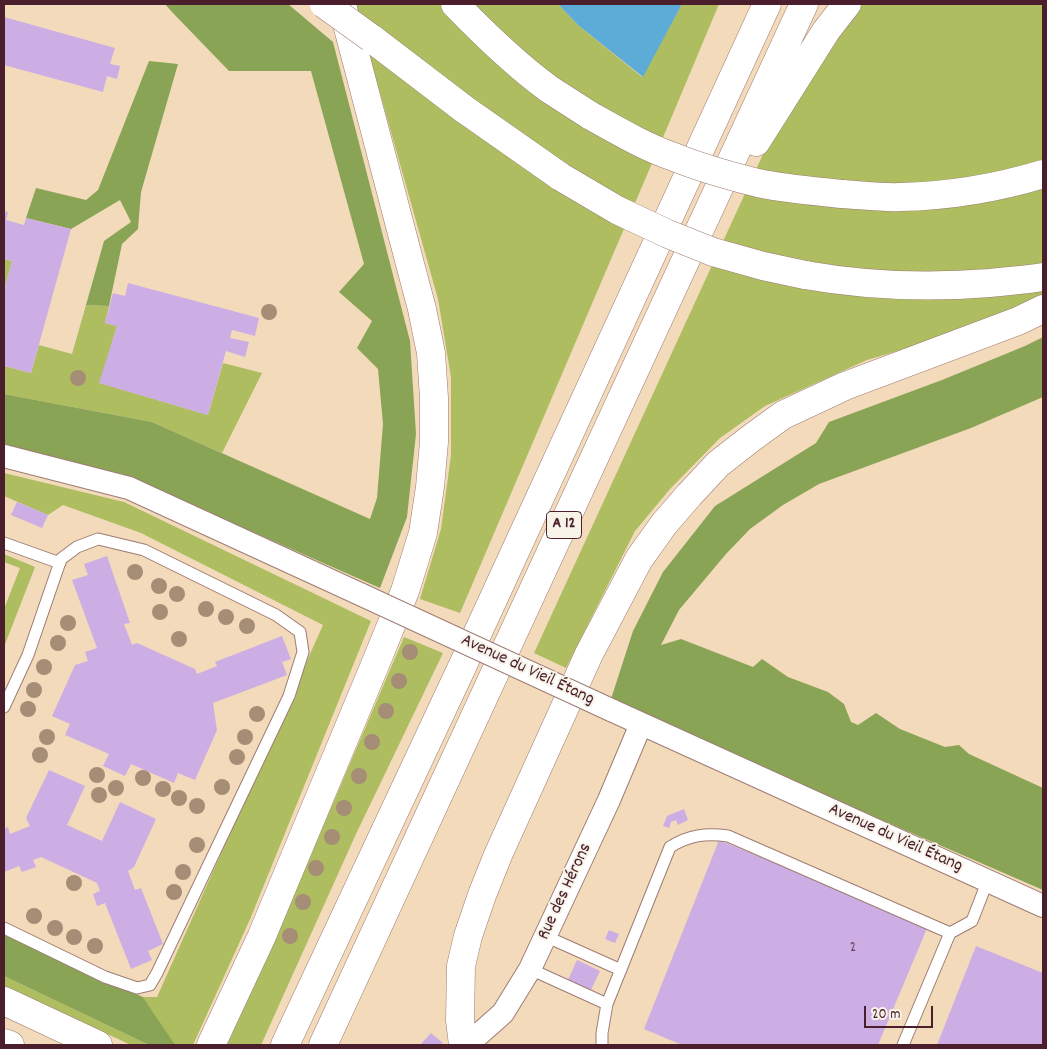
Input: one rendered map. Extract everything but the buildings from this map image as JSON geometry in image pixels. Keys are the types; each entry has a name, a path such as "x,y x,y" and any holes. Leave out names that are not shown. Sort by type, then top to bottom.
{"main road":[{"path":"324,4 561,177 617,210 668,234 713,252 805,275 867,284 918,286 974,284 1028,280 1043,276"},
{"path":"211,1045 261,938 402,600 423,533 430,487 434,442 431,354 422,310 342,4"},
{"path":"455,4 513,60 549,89 591,116 629,137 672,157 716,171 760,183 804,190 898,197 943,195 989,188 1043,174"},
{"name":"A 12","path":"285,1045 458,676 767,4"},
{"name":"A 12","path":"323,1045 804,4"},
{"path":"699,232 826,31 847,4"},
{"path":"463,1045 459,994 461,966 468,936 482,895 498,855 589,654 639,559 664,524 718,464 783,415 845,386 1018,321 1043,309"},
{"path":"4,1001 98,1045"},
{"path":"4,1042 10,1045"}],"street":[{"name":"Avenue du Vieil Étang","path":"4,456 129,488 640,724 1043,906"},
{"name":"Rue des Hérons","path":"467,1045 503,1012 530,969 609,800 640,724"}],"lane":[{"path":"4,707 28,655 61,559 77,547 98,539 144,550 276,615 300,632 303,652 289,696 150,985 137,988 105,977 4,928"},
{"path":"4,543 60,563"},
{"path":"602,1045 607,1004 670,847 682,840 715,834 728,836 950,932"},
{"path":"904,1045 950,932 972,921 988,880"},
{"path":"545,936 621,970"},
{"path":"530,969 607,1004"}],"green space":[{"path":"165,4 288,4 333,42 410,341 416,434 407,517 380,588 137,481 4,446 4,394 152,422 370,519 377,498 383,424 378,369 357,348 372,321 339,292 364,264 311,71 229,71"},
{"path":"355,4 558,4 578,25 642,77 682,4 719,4 460,613 420,599 441,529 451,455 451,377 438,299"},
{"path":"832,4 1043,4 1043,300 925,343 867,360 765,406 720,438 670,489 635,531 566,668 534,653"},
{"path":"149,61 178,64 141,192 138,229 122,244 109,306 86,305 104,241 131,222 120,200 71,229 26,218 36,188 86,200 98,190"},
{"path":"4,259 12,261 4,290"},
{"path":"86,305 109,306 105,323 117,326 100,383 208,415 223,363 262,373 222,453 152,422 4,394 4,366 31,373 39,345 72,354"},
{"path":"1043,337 1043,397 971,428 819,484 783,505 750,529 726,554 679,610 661,645 681,639 753,667 762,659 788,677 828,692 844,704 851,722 858,725 876,713 900,729 945,747 959,745 969,754 1043,788 1043,890 610,702 633,631 663,572 715,506 816,443 829,422 942,380"},
{"path":"4,473 124,502 371,621 251,917 193,1045 174,1045 143,997 157,997 323,625 141,533 63,505 48,515 4,496"},
{"path":"4,554 35,567 4,647 4,609 20,568 4,562"},
{"path":"404,637 443,653 356,834 261,1045 227,1045 311,855"},
{"path":"4,933 143,997 175,1045 149,1045 4,976"},
{"path":"4,976 149,1045 131,1045 4,986"}],"water":[{"path":"558,4 682,4 643,77 578,25"}]}
